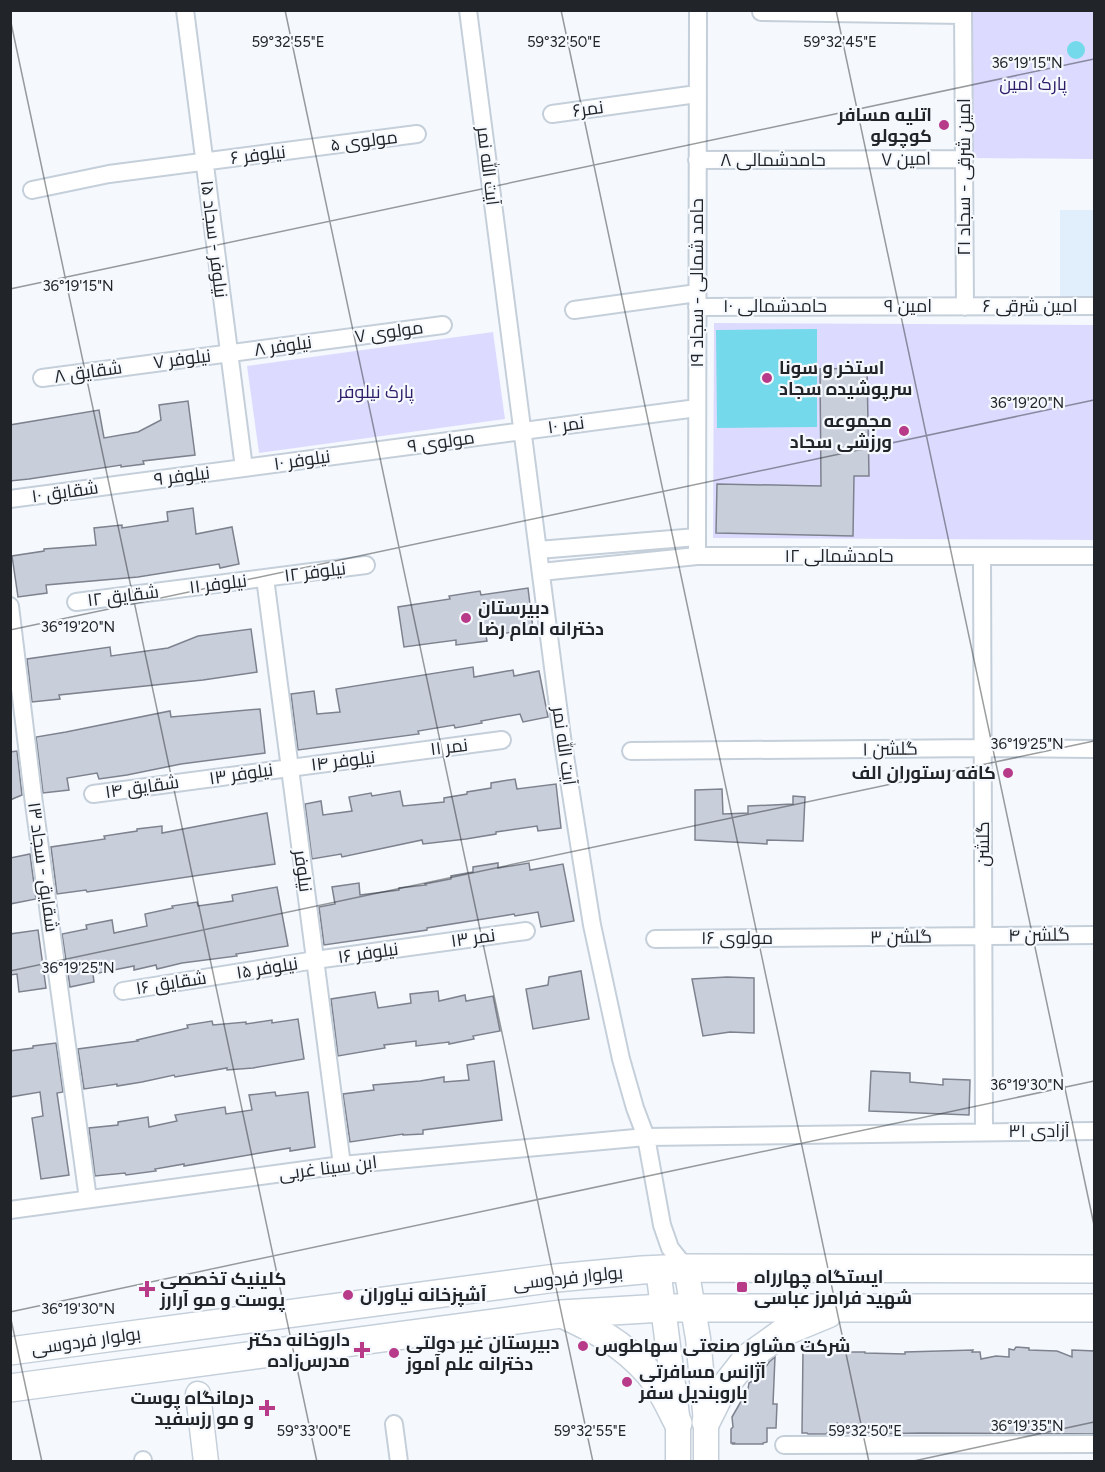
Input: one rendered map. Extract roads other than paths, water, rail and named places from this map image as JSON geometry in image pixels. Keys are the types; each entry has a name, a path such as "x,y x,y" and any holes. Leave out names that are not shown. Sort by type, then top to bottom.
{"main road":[{"name":"بولوار فردوسی","path":"10,1351 671,1262 1095,1269"},
{"path":"671,1262 663,1308 678,1423 678,1461"},
{"path":"671,1262 692,1308 698,1338 706,1422 706,1461"},
{"name":"بولوار فردوسی","path":"10,1388 561,1314 663,1308 1095,1308"},
{"path":"706,1422 722,1390 747,1358 782,1333 841,1309"},
{"path":"561,1314 592,1328 619,1345 648,1372 664,1395 678,1423"},
{"path":"198,1394 206,1461"}],"street":[{"name":"نیلوفر - سجاد ۱۵","path":"185,10 244,468"},
{"name":"آیت الله نمر","path":"468,10 562,736 592,925 621,1059 646,1137"},
{"name":"حامد شمالی - سجاد ۱۹","path":"697,556 698,10"},
{"path":"761,12 963,13"},
{"name":"امین شرقی - سجاد ۲۱","path":"963,13 965,307"},
{"name":"نمر۶","path":"552,114 697,94"},
{"name":"مولوی ۵","path":"311,148 417,134"},
{"name":"نیلوفر ۶","path":"32,190 109,174 311,148"},
{"name":"امین ۷","path":"849,160 964,159"},
{"name":"حامدشمالی ۸","path":"697,160 849,160"},
{"name":"حامدشمالی ۱۰","path":"574,310 697,300 852,306"},
{"name":"امین ۹","path":"852,306 965,307"},
{"name":"امین شرقی ۶","path":"965,307 1095,306"},
{"name":"مولوی ۷","path":"336,339 443,325"},
{"name":"نیلوفر ۸","path":"229,353 336,339"},
{"name":"نیلوفر ۷","path":"135,366 229,353"},
{"name":"شقایق ۸","path":"42,378 135,366"},
{"name":"نمر ۱۰","path":"523,431 697,408"},
{"name":"مولوی ۹","path":"360,453 523,431"},
{"name":"نیلوفر ۱۰","path":"244,468 360,453"},
{"name":"نیلوفر ۹","path":"120,484 244,468"},
{"name":"شقایق ۱۰","path":"10,499 120,484"},
{"path":"538,550 697,537"},
{"name":"حامدشمالی ۱۲","path":"541,572 697,556 1095,556"},
{"name":"گلشن","path":"982,556 984,1132"},
{"name":"نیلوفر ۱۲","path":"265,578 366,565"},
{"name":"نیلوفر ۱۱","path":"170,590 265,578"},
{"name":"نیلوفر","path":"265,578 342,1165"},
{"name":"شقایق ۱۲","path":"76,602 170,590"},
{"name":"شقایق - سجاد ۱۳","path":"10,606 34,804 88,1199"},
{"name":"نمر ۱۱","path":"396,754 502,740"},
{"name":"گلشن ۱","path":"631,751 1095,749"},
{"name":"نیلوفر ۱۴","path":"290,768 396,754"},
{"name":"نیلوفر ۱۳","path":"191,781 290,768"},
{"name":"شقایق ۱۴","path":"93,794 191,781"},
{"name":"نمر ۱۳","path":"420,945 526,931"},
{"name":"گلشن ۴","path":"983,936 1095,935"},
{"name":"گلشن ۳","path":"819,938 983,936"},
{"name":"مولوی ۱۶","path":"655,939 819,938"},
{"name":"نیلوفر ۱۶","path":"315,960 420,945"},
{"name":"نیلوفر ۱۵","path":"219,975 315,960"},
{"name":"شقایق ۱۶","path":"123,991 219,975"},
{"name":"آزادی ۳۱","path":"646,1137 1095,1131"},
{"path":"646,1137 671,1262"},
{"name":"ابن سینا غربی","path":"10,1210 342,1165 646,1137"},
{"path":"394,1424 399,1461"},
{"path":"784,1445 1095,1444"}],"place":[{"name":"اتليه مسافر كوچولو","path":"944,125"},
{"name":"استخر و سونا سرپوشیده سجاد","path":"767,378"},
{"name":"مجموعه ورزشی سجاد","path":"904,431"},
{"name":"دبیرستان دخترانه امام رضا","path":"466,618"},
{"name":"کافه رستوران الف","path":"1008,773"},
{"name":"ایستگاه چهارراه شهید فرامرز عباسی","path":"742,1287"},
{"name":"کلینیک تخصصی پوست و مو آرارز","path":"147,1289"},
{"name":"آشپزخانه نیاوران","path":"348,1295"},
{"name":"شرکت مشاور صنعتی سهاطوس","path":"583,1346"},
{"name":"داروخانه دکتر مدرس‌زاده","path":"362,1350"},
{"name":"دبیرستان غیر دولتی دخترانه علم آموز","path":"394,1353"},
{"name":"آژانس مسافرتی باروبندیل سفر","path":"627,1382"},
{"name":"درمانگاه پوست و مو رزسفید","path":"267,1408"}],"park label":[{"name":"پارک امین","path":"1033,84"},
{"name":"پارک نیلوفر","path":"376,392"}]}
